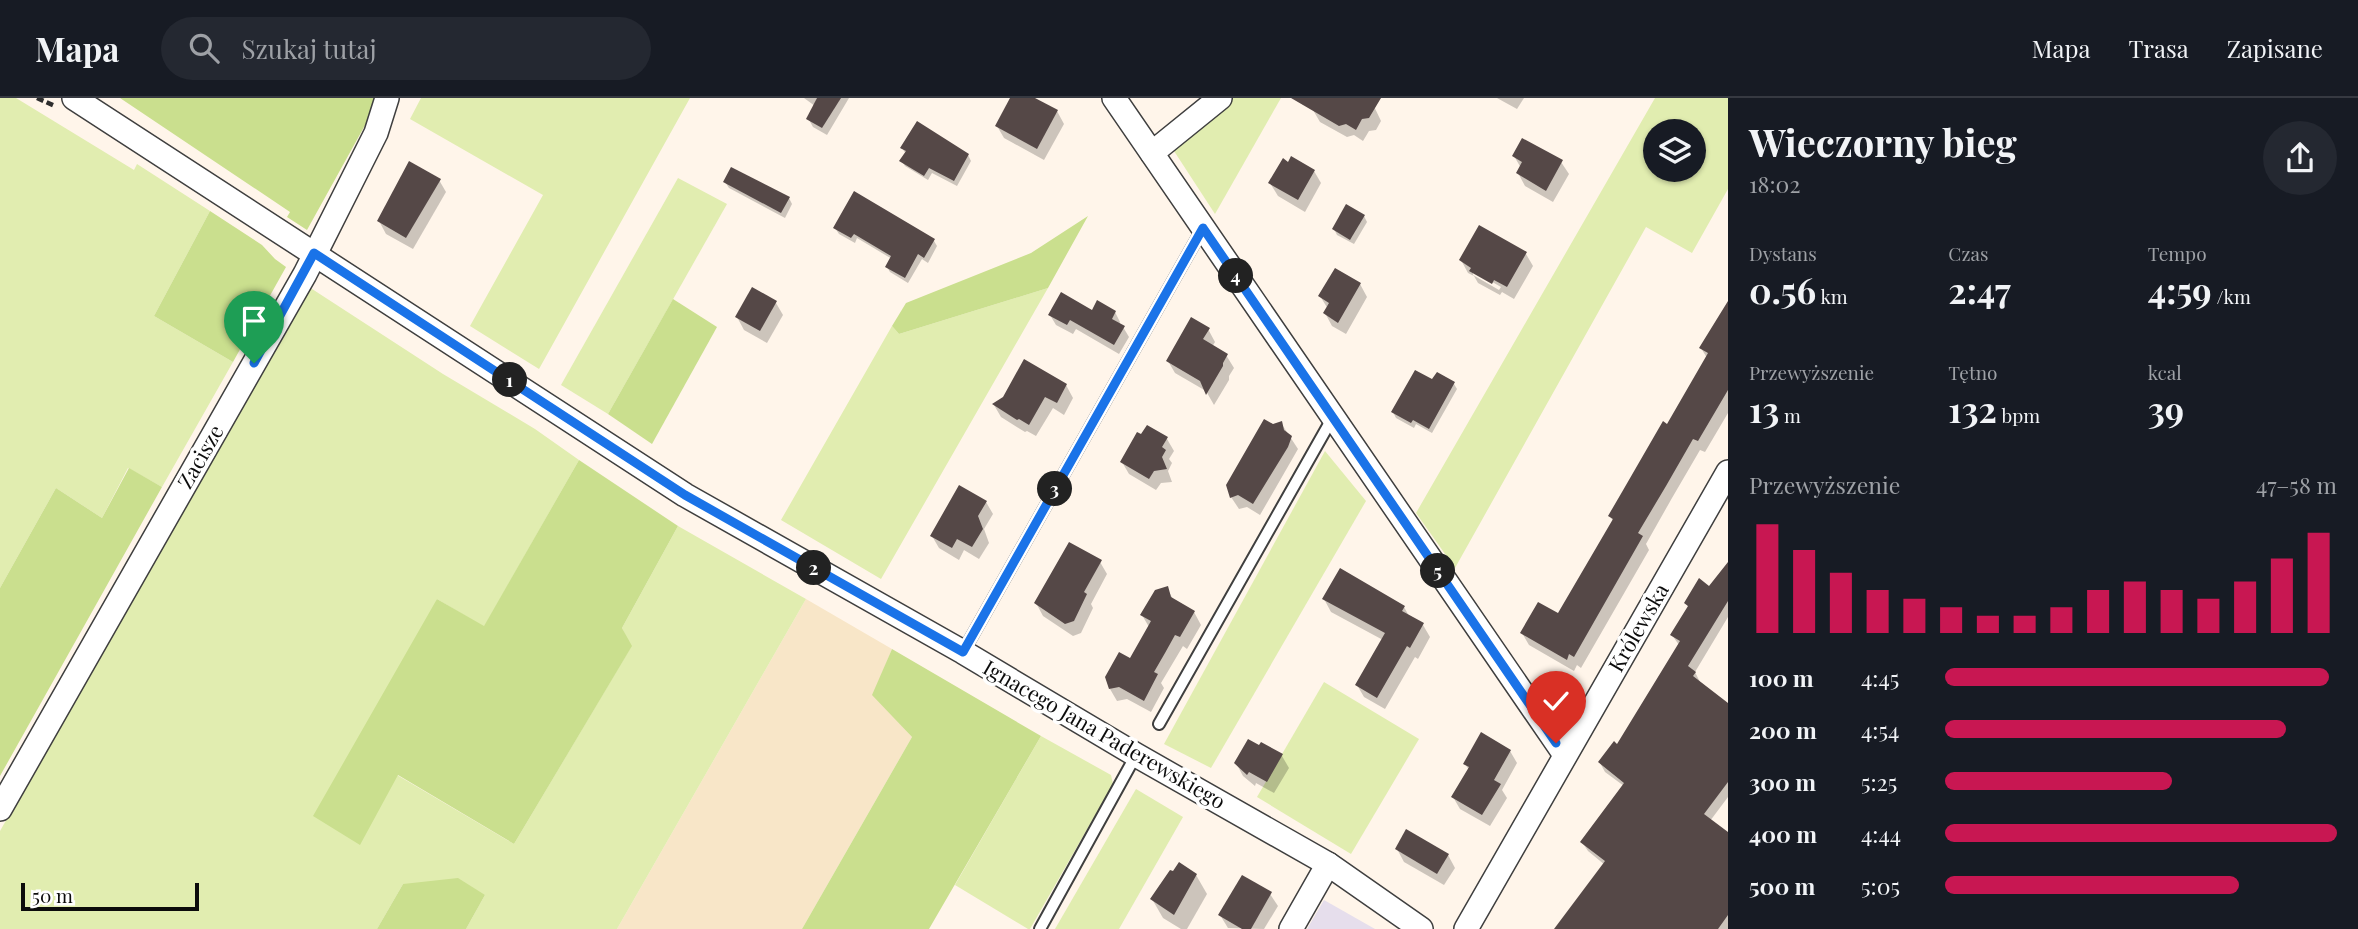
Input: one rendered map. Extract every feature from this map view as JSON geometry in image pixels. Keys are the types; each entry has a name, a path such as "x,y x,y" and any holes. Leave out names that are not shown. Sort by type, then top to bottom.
{"street":[{"name":"Ignacego Jana Paderewskiego","path":"74,98 685,495 963,652 1136,755 1328,864 1421,929"},
{"name":"Zacisze","path":"0,809 305,274 376,133 387,98"},
{"path":"1114,98 1565,755"},
{"path":"1152,153 1220,98"},
{"name":"Królewska","path":"1466,929 1728,472"},
{"path":"1291,929 1328,864"}],"lane":[{"path":"963,652 1203,228"},
{"path":"1159,724 1333,417"},
{"path":"1040,929 1136,755"}],"shaded area":[{"path":"806,599 892,649 873,695 912,737 802,929 617,929"},
{"path":"1324,900 1375,929 1307,929"}],"green space":[{"path":"0,98 16,98 134,170 137,164 210,211 154,316 233,362 162,487 128,468 102,518 56,488 0,588"},
{"path":"120,98 374,98 374,109 307,230 287,217 290,212"},
{"path":"421,98 690,98 539,369 470,326 543,195 410,119"},
{"path":"1233,98 1281,98 1215,214 1174,151 1176,146"},
{"path":"1655,98 1728,98 1728,189 1692,253 1646,227 1455,568 1416,513"},
{"path":"678,178 727,204 608,414 561,385"},
{"path":"210,211 262,245 286,267 233,362 154,316"},
{"path":"1088,216 1048,288 899,334 892,326 906,303 1031,253"},
{"path":"309,287 443,374 535,429 579,460 484,627 437,599 397,775 514,844 631,647 622,628 678,526 806,599 617,929 466,929 485,895 403,884 377,929 0,929 0,831"},
{"path":"1048,288 881,579 781,520 892,326 899,334"},
{"path":"673,299 717,327 652,444 608,414"},
{"path":"1325,451 1366,501 1211,768 1164,744"},
{"path":"579,460 678,526 622,628 632,646 514,844 398,775 360,845 313,816 437,599 484,626"},
{"path":"129,468 162,487 0,776 0,588 56,488 102,518"},
{"path":"892,649 1041,736 929,929 802,929 912,737 872,695"},
{"path":"1324,682 1419,739 1351,854 1257,797"},
{"path":"1041,736 1111,775 1113,784 1028,929 955,885"},
{"path":"1136,789 1183,817 1119,929 1055,929"},
{"path":"458,878 485,895 466,929 377,929 403,884"}],"building":[{"path":"817,98 841,98 822,128 806,119"},
{"path":"1010,98 1035,98 1058,110 1037,149 995,126"},
{"path":"1291,98 1381,98 1369,118 1362,119 1356,130 1346,124 1339,126"},
{"path":"917,121 969,154 954,181 929,168 924,176 899,161 906,151 900,148"},
{"path":"1522,138 1563,160 1546,191 1516,173 1522,162 1512,156"},
{"path":"1291,156 1315,170 1298,200 1268,183 1283,158 1288,162"},
{"path":"409,161 441,179 406,238 377,221"},
{"path":"731,167 790,197 781,213 723,182"},
{"path":"854,191 935,239 924,258 918,254 905,278 885,267 891,256 854,234 851,238 833,228"},
{"path":"1346,204 1365,215 1350,240 1332,229"},
{"path":"1479,225 1527,252 1507,287 1494,280 1492,284 1469,271 1471,268 1459,260"},
{"path":"1335,268 1361,283 1338,323 1323,313 1329,303 1318,296"},
{"path":"752,287 777,301 760,331 735,317"},
{"path":"1061,292 1092,310 1097,300 1116,311 1112,319 1125,326 1114,345 1070,320 1067,325 1048,315"},
{"path":"1728,301 1728,390 1698,441 1693,439 1638,533 1643,536 1574,657 1569,654 1567,660 1520,633 1538,602 1558,613 1613,519 1608,516 1663,421 1667,424 1708,353 1699,348"},
{"path":"1191,317 1210,328 1203,339 1228,354 1206,395 1200,381 1166,361"},
{"path":"1024,359 1067,384 1057,403 1045,397 1029,425 992,404 1003,397"},
{"path":"1415,370 1432,379 1437,372 1455,382 1429,429 1391,412"},
{"path":"1264,419 1273,424 1282,421 1284,430 1292,436 1288,447 1253,504 1238,495 1230,498 1226,485"},
{"path":"1147,425 1168,437 1162,447 1166,450 1162,457 1167,469 1154,471 1149,479 1120,462 1137,432 1141,434"},
{"path":"959,485 987,501 978,516 983,529 972,547 957,539 952,548 930,536"},
{"path":"1069,542 1102,560 1084,592 1087,594 1074,621 1065,624 1034,603"},
{"path":"1728,562 1728,601 1688,666 1696,672 1693,676 1728,703 1728,782 1704,814 1728,832 1728,915 1718,929 1554,929 1605,861 1580,842 1624,783 1598,762 1614,741 1617,744 1680,641 1670,635 1688,606 1684,603 1699,578 1709,586"},
{"path":"1340,568 1405,606 1402,611 1424,623 1410,648 1407,646 1377,698 1355,685 1385,633 1322,599"},
{"path":"1168,586 1171,597 1195,611 1180,637 1175,635 1154,672 1158,674 1144,701 1119,687 1109,689 1105,677 1119,652 1130,658 1151,621 1140,615 1155,590"},
{"path":"1481,732 1511,750 1494,780 1501,784 1482,815 1451,797 1469,767 1463,764"},
{"path":"1248,739 1259,745 1261,742 1283,754 1267,782 1249,772 1247,775 1234,763"},
{"path":"1406,829 1449,854 1437,874 1395,849"},
{"path":"1179,862 1197,874 1174,915 1150,899 1170,870 1173,871"},
{"path":"1242,875 1272,892 1251,929 1242,929 1218,915"}],"route":[{"path":"254,363 305,274 314,253 685,495 963,652 1203,228 1556,743"}]}
